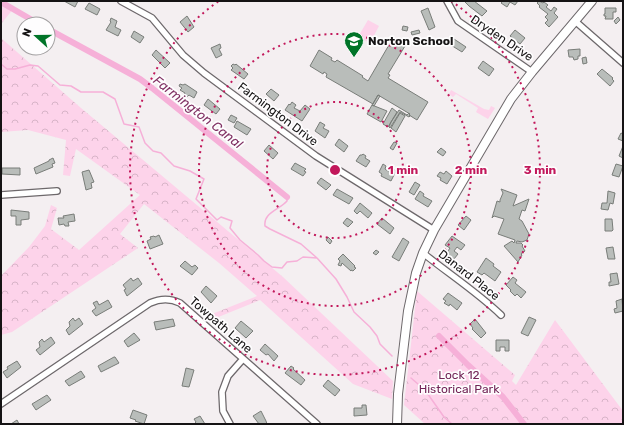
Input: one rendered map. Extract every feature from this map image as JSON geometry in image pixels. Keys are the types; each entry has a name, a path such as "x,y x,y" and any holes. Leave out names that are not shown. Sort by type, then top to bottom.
{"main road":[{"path":"397,424 398,394 408,311 416,273 423,253 434,230 511,99 592,1"}],"street":[{"name":"Farmington Drive","path":"121,1 152,18 183,55 204,73 316,156 434,230"},
{"name":"Dryden Drive","path":"447,1 458,22 532,72"},
{"path":"575,21 623,63"},
{"path":"1,195 57,191"},
{"name":"Danard Place","path":"423,253 455,278 479,294 501,314"},
{"name":"Towpath Lane","path":"1,404 150,303 158,300 170,300 180,304 317,424"},
{"path":"230,424 222,412 222,392 228,376 243,359"}],"green space":[{"path":"1,2 14,8 1,24"},
{"path":"368,20 379,26 370,43 358,37"},
{"path":"1,38 16,51 16,56 22,56 81,108 283,277 393,381 392,399 353,384 260,300 211,320 207,316 257,296 219,263 144,204 120,234 138,248 12,332 1,335 1,276 29,247 45,226 51,205 57,208 51,229 79,250 140,195 76,149 70,176 63,175 66,140 28,130 1,132"},
{"path":"451,90 484,109 489,110 491,106 495,108 488,119 476,112 478,108 456,94 453,97 449,94"},
{"name":"Lock 12 Historical Park","path":"417,291 515,375 512,381 516,385 555,320 623,411 623,424 425,424 404,405"}],"building":[{"path":"64,1 78,1 75,7"},
{"path":"474,1 487,11 482,16 469,6 465,2"},
{"path":"503,1 518,1 515,5 510,2 507,7 501,3"},
{"path":"539,1 548,5 546,7 551,11 554,7 557,9 554,13 558,17 549,27 545,23 548,20 545,17 548,14 539,7 540,6 537,3"},
{"path":"89,3 100,9 97,15 85,9"},
{"path":"428,8 435,27 429,30 421,11"},
{"path":"605,8 616,8 616,12 613,12 613,19 605,19"},
{"path":"187,16 194,27 188,32 180,22"},
{"path":"618,17 620,20 616,24 614,21"},
{"path":"111,18 117,21 115,27 121,30 118,36 106,30 111,22"},
{"path":"403,26 408,27 407,31 402,30"},
{"path":"419,30 420,33 412,35 411,32"},
{"path":"515,30 525,38 520,44 510,36"},
{"path":"134,31 144,37 140,43 131,37"},
{"path":"451,37 466,47 462,52 446,42"},
{"path":"393,38 405,46 388,74 390,75 388,78 428,102 417,120 409,115 410,114 378,95 373,104 326,77 327,74 324,72 323,74 310,66 319,50 332,58 331,60 335,62 337,60 363,76 362,77 368,81"},
{"path":"220,44 221,48 219,49 222,55 216,58 211,48"},
{"path":"580,49 580,56 578,56 578,59 574,60 573,57 569,57 568,50"},
{"path":"156,50 170,63 165,68 152,55"},
{"path":"586,57 587,63 583,64 582,58"},
{"path":"483,61 494,69 489,76 478,68"},
{"path":"236,64 248,74 244,79 231,70 233,68 231,66"},
{"path":"602,69 613,78 612,79 614,81 610,86 597,74"},
{"path":"180,84 185,84 197,92 194,98 189,95 187,97 184,95 185,93 180,90 182,88 179,86"},
{"path":"271,89 279,95 274,101 266,94"},
{"path":"378,95 380,96 374,106 372,105"},
{"path":"208,99 220,109 216,114 204,105"},
{"path":"292,102 296,105 294,108 300,111 305,105 310,109 302,121 285,110"},
{"path":"372,105 387,111 381,122 367,114"},
{"path":"392,108 397,112 388,127 383,124"},
{"path":"399,110 407,115 409,113 410,116 409,117 400,112 390,128 391,122"},
{"path":"400,113 405,116 396,132 391,128"},
{"path":"231,115 237,118 234,123 228,120"},
{"path":"237,121 251,129 247,135 234,127"},
{"path":"320,122 325,125 323,128 329,131 325,138 315,131"},
{"path":"621,133 623,134 623,141 618,139"},
{"path":"339,139 348,146 344,152 335,145"},
{"path":"394,142 397,143 393,150 390,148"},
{"path":"269,145 278,153 273,159 264,151"},
{"path":"623,146 623,158 619,156"},
{"path":"441,148 446,152 443,156 437,152"},
{"path":"363,154 366,156 365,158 370,161 366,167 356,161 360,155"},
{"path":"53,158 55,163 52,164 53,167 36,174 34,168"},
{"path":"295,163 306,169 303,176 291,169"},
{"path":"383,164 386,166 385,169 391,173 393,169 396,171 391,181 381,176 382,174 379,172"},
{"path":"616,164 623,166 619,177 612,175"},
{"path":"2,168 20,168 20,175 2,174"},
{"path":"89,170 94,182 91,183 92,188 86,190 82,172"},
{"path":"446,171 452,176 447,184 440,180 441,178 437,176 440,172 444,174"},
{"path":"321,178 331,185 326,190 317,183"},
{"path":"415,182 420,185 414,195 409,192"},
{"path":"337,189 353,198 349,204 333,195"},
{"path":"501,189 517,195 513,206 529,199 525,211 522,210 519,219 522,221 529,234 527,240 522,242 517,241 516,243 521,243 525,251 521,254 522,255 518,262 504,246 512,241 514,243 515,240 498,234 504,219 494,216 492,218 497,201 500,202 503,193"},
{"path":"420,191 424,194 423,196 432,201 428,207 415,199"},
{"path":"608,191 615,193 613,204 610,203 608,210 601,209 602,203 607,203"},
{"path":"360,203 372,213 368,218 360,211 357,214 354,211"},
{"path":"11,210 29,212 29,219 21,220 21,225 16,225 16,216 11,216"},
{"path":"74,214 75,221 68,222 69,226 65,226 64,224 59,225 58,218 64,218 63,216"},
{"path":"466,216 471,220 464,230 458,225"},
{"path":"347,218 353,222 348,227 343,223"},
{"path":"382,218 394,228 390,234 377,224"},
{"path":"605,219 612,219 612,231 605,231"},
{"path":"159,235 163,244 150,249 147,241 151,239 150,237"},
{"path":"452,236 465,245 461,250 457,247 454,251 458,254 454,259 446,254 450,248 445,245"},
{"path":"328,237 332,241 330,244 326,240"},
{"path":"403,238 409,242 399,261 392,257"},
{"path":"613,247 615,259 608,259 606,248"},
{"path":"376,250 379,252 376,255 373,253"},
{"path":"343,254 355,266 354,267 356,268 353,271 342,263 341,266 338,265 340,261 338,259"},
{"path":"486,258 501,272 495,281 484,273 482,275 477,272"},
{"path":"185,261 192,267 195,265 198,268 192,275 180,266"},
{"path":"617,273 619,284 609,286 609,282 611,282 610,274"},
{"path":"513,277 517,280 515,283 526,292 521,298 517,294 515,296 506,285"},
{"path":"131,278 133,281 138,278 142,284 127,296 124,290 126,289 123,285"},
{"path":"206,286 217,296 211,303 201,292"},
{"path":"448,293 462,303 457,310 450,304 449,306 444,303 446,301 443,299"},
{"path":"622,299 623,311 615,313 614,309 617,308 616,301"},
{"path":"108,300 112,307 96,316 92,311 96,308 93,303 97,301 99,305"},
{"path":"529,317 536,320 528,336 521,333"},
{"path":"73,318 75,321 79,318 83,324 69,335 66,330 70,326 69,322"},
{"path":"173,319 175,326 156,330 154,322"},
{"path":"475,319 486,333 481,338 472,329 473,328 470,324"},
{"path":"241,321 253,331 246,338 235,328"},
{"path":"134,333 140,340 128,347 124,341"},
{"path":"51,337 55,343 40,355 36,350 40,347 39,342 42,339 44,342"},
{"path":"496,340 509,340 509,351 505,351 505,347 500,347 500,351 496,351"},
{"path":"265,344 278,356 274,361 268,354 266,355 260,350"},
{"path":"114,357 119,363 101,372 98,366"},
{"path":"17,361 21,367 7,378 3,372 8,369 7,367"},
{"path":"291,366 305,380 301,385 285,373"},
{"path":"186,368 194,370 189,387 182,386"},
{"path":"81,371 85,377 69,386 65,381"},
{"path":"328,380 340,390 335,396 323,386"},
{"path":"47,395 51,400 36,410 32,404"},
{"path":"362,405 366,405 367,415 354,416 354,408 362,408"},
{"path":"133,410 147,415 144,424 130,418"},
{"path":"261,411 267,424 259,424 253,416"},
{"path":"200,416 205,424 194,424 196,422 194,419"},
{"path":"17,420 19,424 11,424"}],"waterway":[{"name":"Farmington Canal","path":"1,2 25,16"},
{"name":"Farmington Canal","path":"56,33 140,79 287,197"},
{"path":"1,64 7,69 15,69 30,65 38,66 60,85 71,86 81,92 103,92 115,99 124,124 139,127 145,143 153,151 161,153 174,166 190,171 204,179 196,199 217,220 221,217 232,221 230,228 240,240 272,267 282,268 287,262 297,261 303,257 317,258"},
{"path":"287,197 287,201 266,218 265,226 301,244 317,258 336,279 354,312 370,327 377,336 380,344 392,356"},
{"name":"Farmington Canal","path":"439,336 503,397 524,424"},
{"path":"411,378 425,390 444,417 452,424"}],"place":[{"name":"Norton School","path":"354,58"}]}
